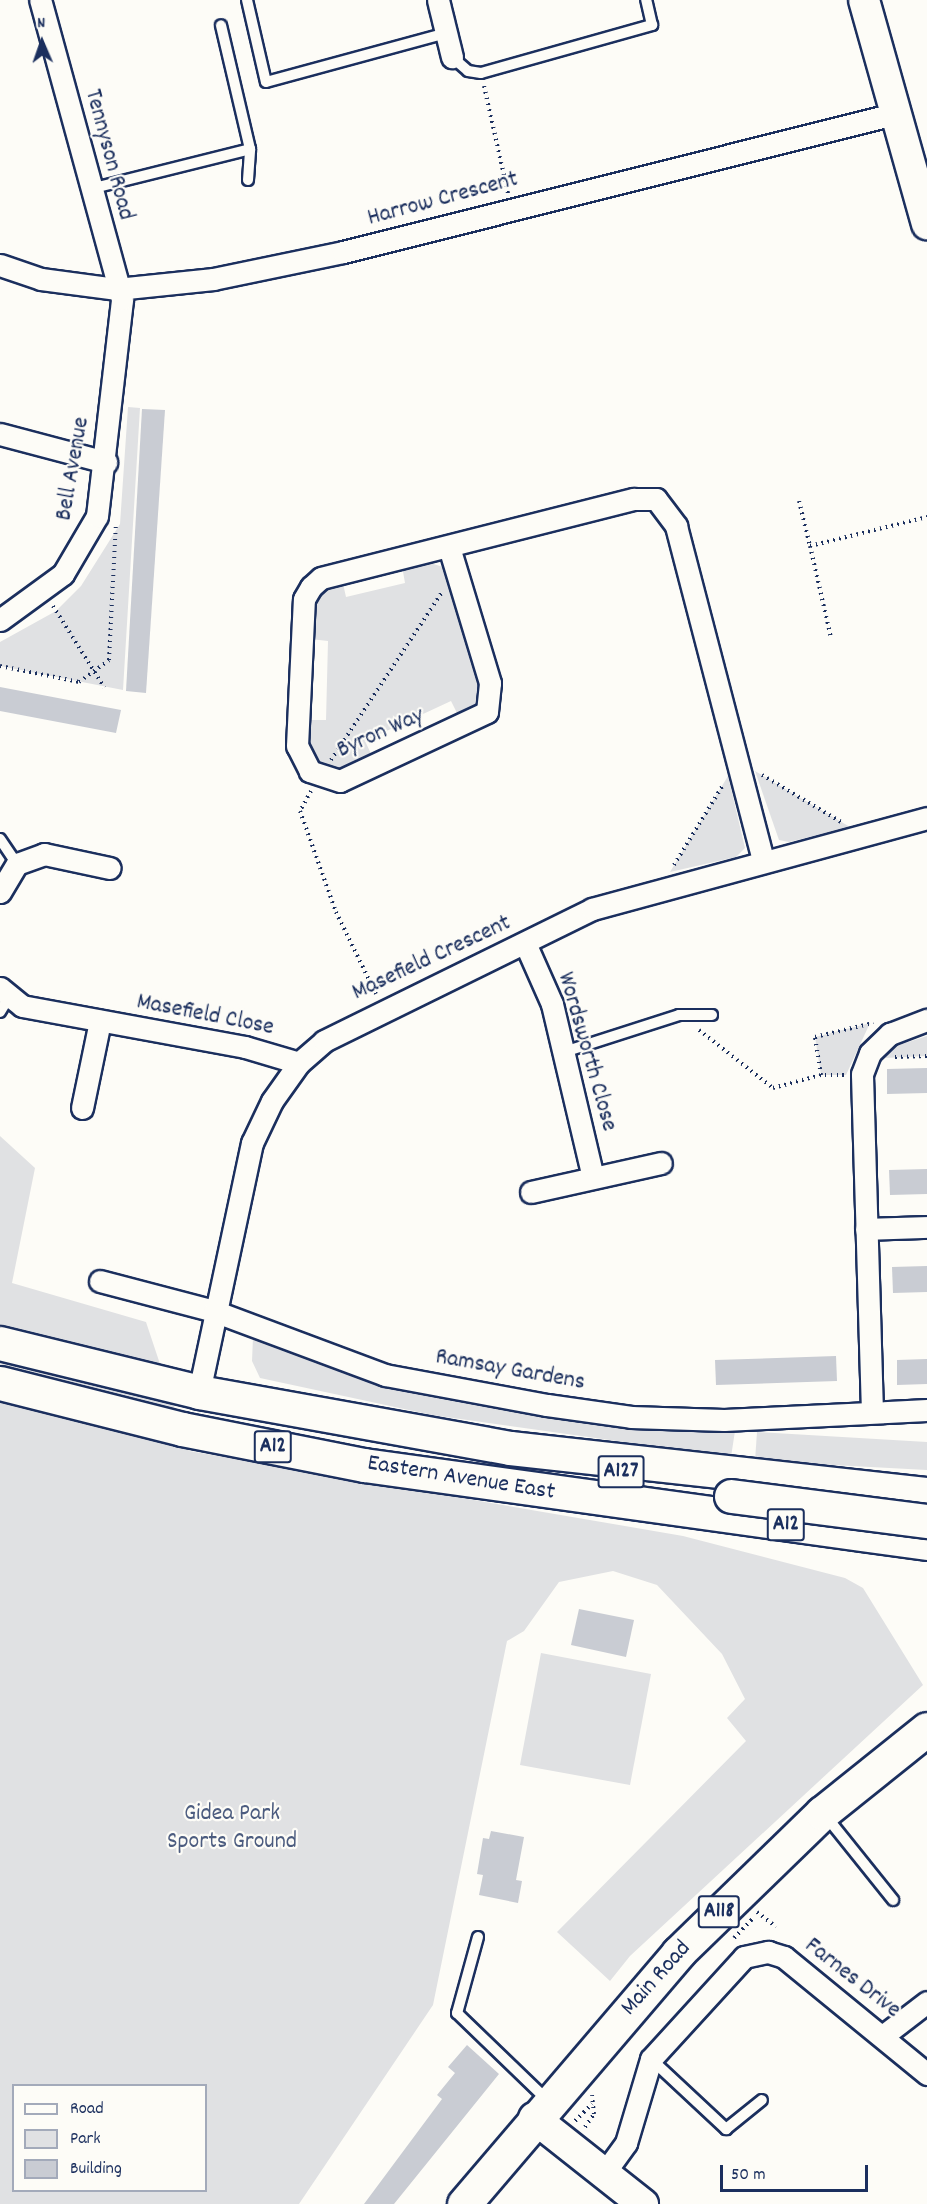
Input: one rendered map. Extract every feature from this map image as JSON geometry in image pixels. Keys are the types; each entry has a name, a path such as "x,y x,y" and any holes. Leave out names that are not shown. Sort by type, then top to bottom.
{"main road":[{"name":"Eastern Avenue East","path":"0,1343 199,1392 510,1448 927,1494"},
{"name":"Eastern Avenue East","path":"0,1383 194,1431 549,1493 927,1543"},
{"name":"A127","path":"510,1448 731,1496 927,1521"},
{"name":"A127","path":"549,1493 731,1496"},
{"name":"Main Road","path":"464,2204 541,2110 678,1953 822,1813 927,1729"}],"street":[{"name":"Tennyson Road","path":"40,0 117,289"},
{"path":"438,0 452,57"},
{"path":"864,0 894,114 927,224"},
{"name":"Harrow Crescent","path":"0,265 41,279 117,289 213,279 343,252 894,114"},
{"name":"Bell Avenue","path":"0,620 44,592 78,555 97,516 106,462 122,299 117,289"},
{"path":"0,434 106,462"},
{"name":"Byron Way","path":"449,547 490,683 487,712 340,781 318,778 303,762 297,746 304,599 310,586 321,578 449,547 656,499 676,526 763,860"},
{"name":"Masefield Crescent","path":"199,1392 214,1311 252,1143 299,1064 324,1041 384,1009 592,909 661,886 927,818"},
{"path":"0,892 17,864 44,854 110,868"},
{"name":"Wordsworth Close","path":"525,943 552,1004 593,1177"},
{"name":"Masefield Close","path":"3,999 22,1006 245,1047 299,1064"},
{"path":"873,1412 862,1074 870,1053 896,1030 927,1020"},
{"name":"Masefield Close","path":"82,1108 100,1021"},
{"path":"531,1192 661,1163"},
{"path":"866,1229 927,1227"},
{"name":"Ramsay Gardens","path":"100,1281 214,1311 385,1375 547,1405 631,1417 724,1420 927,1410"},
{"name":"Farnes Drive","path":"605,2172 626,2142 651,2059 744,1957 768,1952 784,1957 884,2035 927,2074"},
{"path":"884,2035 927,2002"},
{"path":"541,2110 605,2172 643,2204"}],"lane":[{"path":"247,0 266,82 446,33"},
{"path":"452,57 468,71 481,73 652,25 646,0"},
{"path":"220,25 250,149 248,180"},
{"path":"90,189 250,149"},
{"path":"0,839 17,864"},
{"path":"564,1052 679,1015 712,1015"},
{"path":"822,1813 893,1900"},
{"path":"478,1937 457,2013 541,2110"},
{"path":"651,2059 726,2130 762,2100"}],"path":[{"path":"481,73 511,209"},
{"path":"799,501 831,638"},
{"path":"0,666 79,682 109,660 116,522 97,516"},
{"path":"810,546 927,517"},
{"path":"384,1009 336,912 300,811 318,778 456,570"},
{"path":"44,592 104,687"},
{"path":"661,886 738,761 863,835"},
{"path":"679,1015 773,1088 820,1075 862,1074"},
{"path":"820,1075 816,1037 886,1020 896,1030"},
{"path":"757,1911 776,1927"},
{"path":"582,2132 594,2114 592,2091"},
{"path":"575,2122 592,2104"}],"green space":[{"path":"128,407 140,408 123,690 0,666 0,642 56,611 81,586 120,524"},
{"path":"421,560 443,567 482,678 478,709 460,719 451,701 365,741 373,758 335,772 324,770 307,752 306,720 326,720 328,641 310,639 311,599 342,579 346,597 405,583 402,566"},
{"path":"755,771 850,827 789,842 779,840"},
{"path":"728,776 745,848 736,857 670,872"},
{"path":"870,1023 846,1075 821,1075 815,1037"},
{"path":"927,1036 927,1056 885,1058 893,1047"},
{"name":"Gidea Park Sports Ground","path":"0,1136 35,1168 12,1283 146,1322 189,1451 683,1536 845,1578 863,1588 923,1685 630,1956 610,1981 557,1932 746,1741 727,1718 745,1699 722,1654 657,1585 613,1571 559,1582 524,1631 507,1641 433,2005 299,2204 0,2204"},
{"path":"253,1337 363,1377 601,1419 735,1431 731,1457 432,1415 260,1378 252,1361"},
{"path":"757,1432 927,1442 927,1470 755,1461"},
{"path":"541,1653 651,1674 630,1785 520,1765"}],"building":[{"path":"142,409 165,410 146,693 126,691"},
{"path":"0,687 121,710 116,733 0,711"},
{"path":"927,1068 927,1093 887,1094 887,1069"},
{"path":"927,1169 927,1194 890,1195 889,1170"},
{"path":"927,1266 927,1292 893,1293 892,1267"},
{"path":"836,1356 837,1381 716,1385 715,1360"},
{"path":"927,1359 927,1384 897,1385 897,1360"},
{"path":"579,1609 634,1620 626,1657 571,1645"},
{"path":"491,1831 524,1837 516,1880 522,1881 518,1903 479,1895 483,1875 477,1874 483,1838 489,1839"},
{"path":"467,2045 499,2074 394,2204 364,2204 442,2099 437,2095 455,2073 448,2067"}]}
